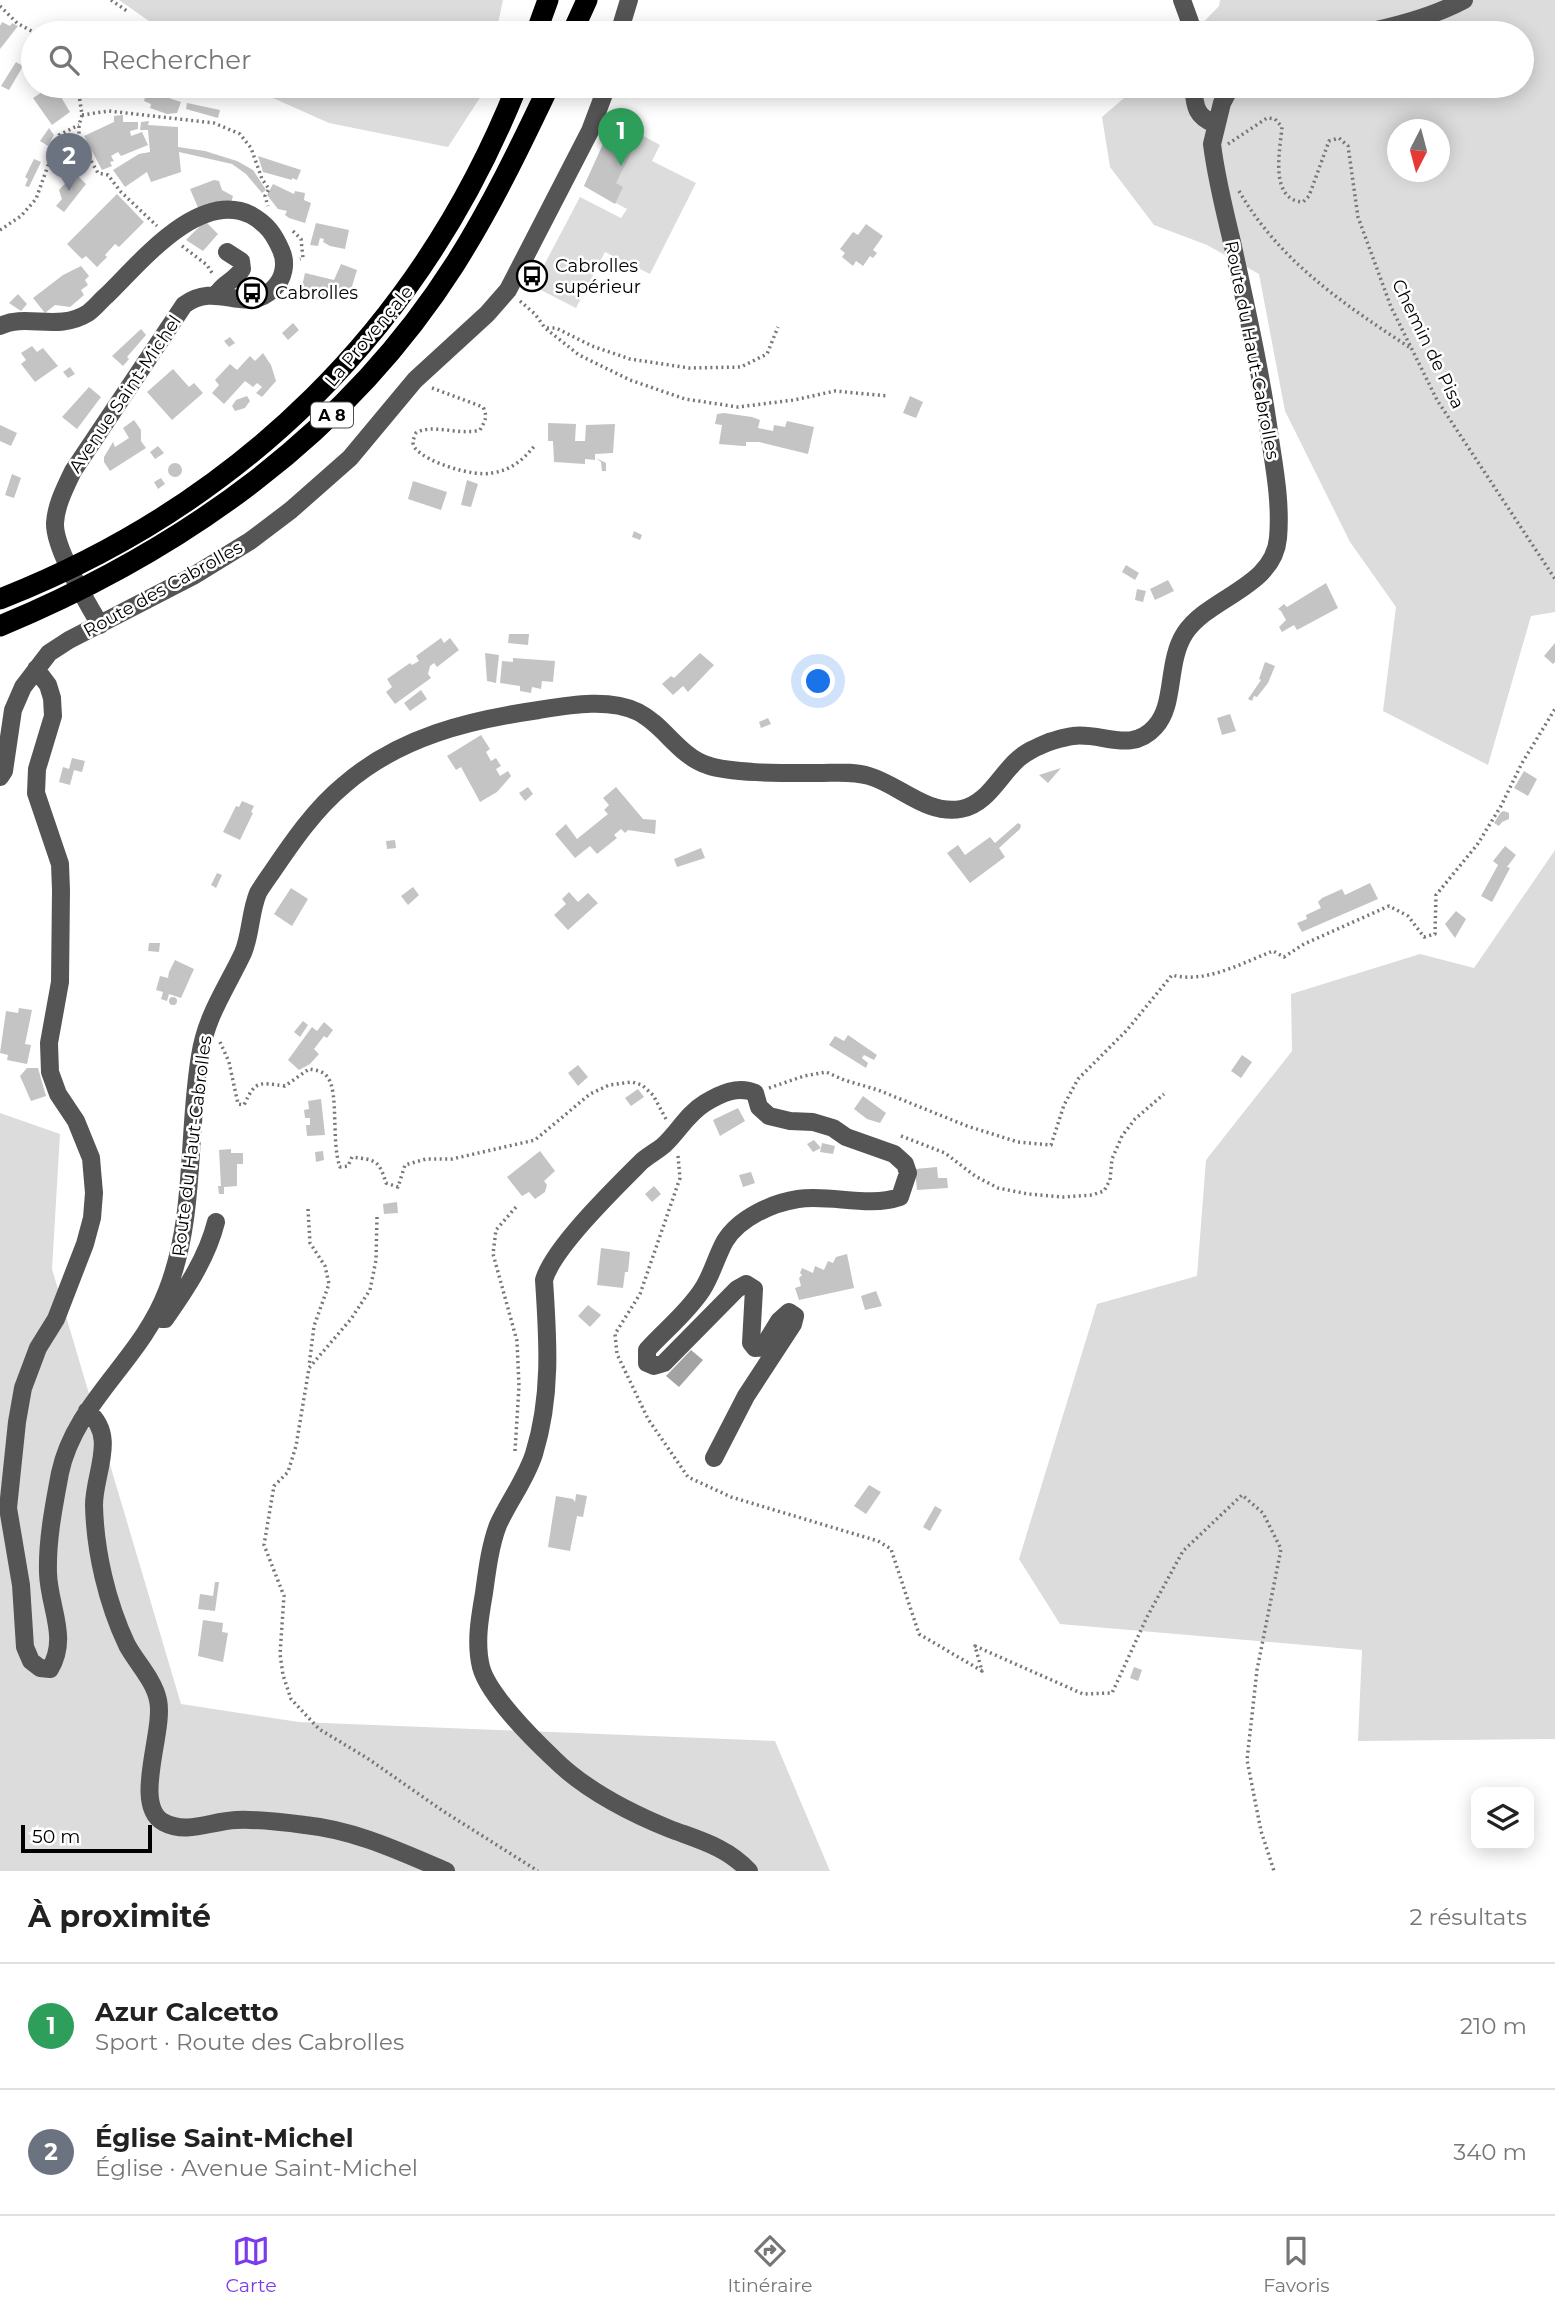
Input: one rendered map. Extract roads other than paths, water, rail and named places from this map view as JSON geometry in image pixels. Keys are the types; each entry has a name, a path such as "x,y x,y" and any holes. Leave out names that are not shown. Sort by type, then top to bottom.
{"highway":[{"path":"540,21 548,0"},
{"path":"577,21 587,0"},
{"name":"La Provençale","path":"0,599 92,557 182,505 240,463 324,388 394,307 434,249 474,180 512,98"},
{"name":"La Provençale","path":"0,626 97,582 204,520 278,464 336,411 390,352 453,266 514,160 543,98"}],"street":[{"path":"623,21 629,0"},
{"path":"1182,0 1190,21"},
{"path":"1412,21 1464,0"},
{"name":"Route des Cabrolles","path":"0,777 4,771 13,710 23,687 50,653 97,619 193,576 250,541 291,510 350,458 415,380 459,341 508,290 590,131 602,98"},
{"path":"1194,98 1194,105 1203,119 1215,124"},
{"name":"Route du Haut-Cabrolles","path":"36,669 48,685 53,716 37,769 36,793 60,863 61,890 60,982 49,1043 50,1072 58,1094 76,1121 91,1158 94,1193 92,1218 85,1244 56,1319 38,1348 23,1388 8,1508 21,1585 25,1647 31,1661 40,1668 50,1670 59,1651 60,1633 48,1573 50,1539 62,1463 75,1429 123,1366 154,1318 164,1300 179,1259 188,1192 199,1061 204,1036 218,998 246,946 259,891 313,817 343,785 387,754 457,724 565,706 612,704 635,710 663,729 687,754 703,765 759,771 863,774 939,810 957,810 973,806 1024,753 1075,735 1122,742 1142,738 1160,723 1166,707 1177,648 1188,628 1269,565 1277,548 1276,482 1264,394 1212,144 1215,124 1225,98"},
{"name":"Avenue Saint-Michel","path":"0,326 20,321 54,323 87,313 168,236 198,216 216,211 244,212 266,226 275,235 283,255 282,277 274,288 262,297 234,299 219,291 194,298 184,305 95,436 61,495 56,515 56,539 97,619"},
{"path":"219,291 237,278 242,269 241,261 227,253"},
{"path":"714,1458 746,1396 793,1324 795,1315 789,1312 779,1321 763,1347 755,1348 751,1343 754,1289 746,1284 737,1289 664,1363 654,1366 647,1363 648,1350 702,1290 725,1241 742,1222 776,1204 795,1200 818,1197 891,1200 900,1196 908,1173 905,1164 894,1154 846,1137 833,1128 813,1122 790,1121 769,1116 759,1107 755,1093 748,1090 734,1090 706,1103 689,1115 668,1140 644,1159 565,1244 548,1267 544,1280 548,1384 542,1424 533,1456 497,1528 488,1564 478,1646 481,1668 492,1688 529,1735 565,1770 595,1793 669,1828 723,1849 748,1871"},
{"path":"154,1318 165,1319 191,1282 212,1240 216,1222"},
{"path":"87,1411 95,1417 102,1431 103,1453 94,1503 98,1547 110,1600 127,1644 158,1699 160,1726 149,1790 151,1808 162,1821 183,1828 234,1820 308,1825 341,1831 446,1871"}],"place":[{"name":"Azur Calcetto","path":"621,166"},
{"name":"Église Saint-Michel","path":"69,191"},
{"name":"Cabrolles supérieur","path":"532,276"},
{"name":"Cabrolles","path":"252,293"}]}
